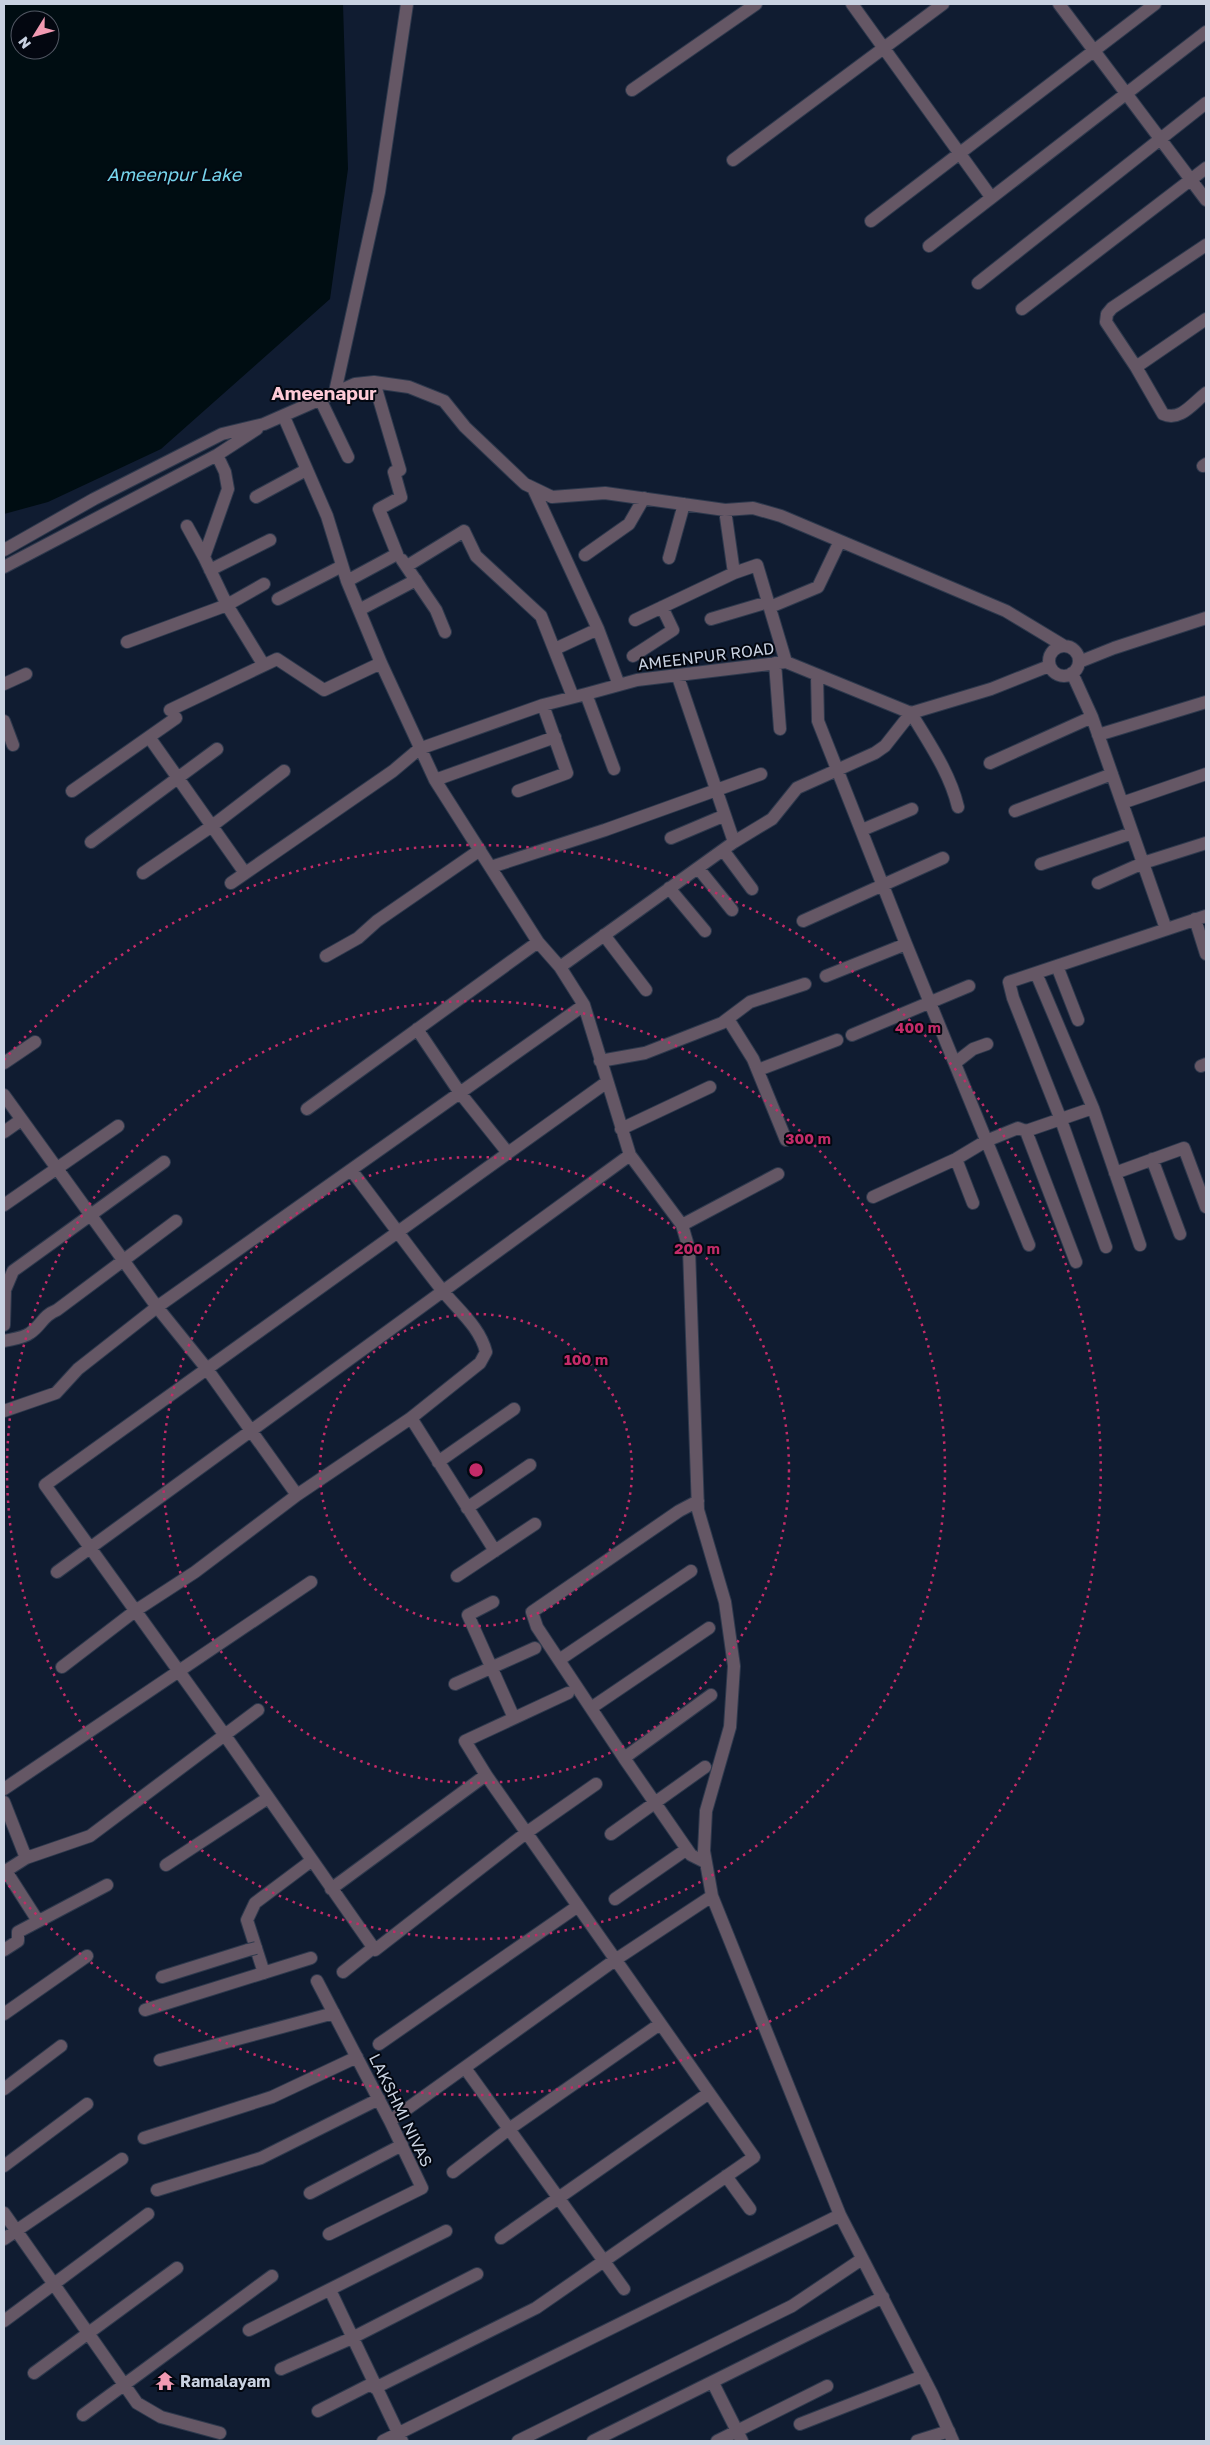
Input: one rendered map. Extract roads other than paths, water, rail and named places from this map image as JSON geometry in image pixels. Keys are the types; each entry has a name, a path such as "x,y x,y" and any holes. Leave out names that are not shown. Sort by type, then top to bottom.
{"street":[{"path":"335,392 379,192 407,4"},
{"path":"632,90 756,4"},
{"path":"853,4 991,197"},
{"path":"733,160 943,4"},
{"path":"1059,4 1206,200"},
{"path":"871,220 1054,84 1156,4"},
{"path":"929,246 1206,32"},
{"path":"978,283 1206,103"},
{"path":"1022,308 1206,168"},
{"path":"1206,245 1112,308 1107,314 1106,322 1136,367 1163,414 1170,417 1177,416 1206,393"},
{"path":"1136,367 1206,319"},
{"path":"374,382 400,470 394,472 401,497 380,509 397,554 436,610 445,632"},
{"path":"4,550 94,499 222,434 264,424 322,401 335,392 356,384 374,382 409,387 444,401 465,426 525,484 552,497 605,493 725,510 753,508 781,516 1006,611 1068,647 1079,662"},
{"path":"322,401 348,457"},
{"path":"284,417 327,516 347,581 381,663 434,780 492,867 538,942 560,967 584,1006 630,1155 682,1225 689,1249 698,1510 725,1602 734,1666 730,1727 706,1811 705,1862 712,1896 840,2215 923,2376 951,2436 917,2441"},
{"path":"4,567 217,455 264,424"},
{"path":"204,557 228,489 225,472 217,455"},
{"path":"256,497 306,470"},
{"path":"533,488 598,630 619,685"},
{"path":"585,555 630,524 644,498"},
{"path":"669,558 684,504"},
{"path":"725,510 734,573"},
{"path":"187,526 227,605 263,664"},
{"path":"407,566 464,531 476,556 542,616 573,697"},
{"path":"210,570 270,540"},
{"path":"711,619 769,604 818,588 840,541"},
{"path":"347,581 397,554"},
{"path":"635,620 734,573 757,565 769,604 781,663 780,729"},
{"path":"278,599 342,566"},
{"path":"359,610 416,580"},
{"path":"127,642 227,605 264,584"},
{"path":"633,656 673,630 662,607"},
{"path":"1114,648 1068,647 1052,652 1050,666 1056,674 1061,676 1072,673 1079,662 1114,648 1206,618"},
{"path":"555,649 598,630"},
{"path":"72,791 149,737 173,714 277,658 324,690 381,663"},
{"name":"AMEENPUR ROAD","path":"419,749 543,705 637,680 678,677 781,663 817,675 911,713"},
{"path":"560,967 734,842 772,819 797,788 875,754 886,746 911,713 990,689 1050,666"},
{"path":"1072,673 1092,717 1166,929"},
{"path":"4,684 26,674"},
{"path":"817,675 818,721 839,769 906,944 1029,1245"},
{"path":"678,677 723,816 734,842"},
{"path":"586,694 614,769"},
{"path":"1098,735 1206,702"},
{"path":"518,791 567,773 543,705"},
{"path":"911,713 950,781 958,807"},
{"path":"990,763 1092,717"},
{"path":"4,721 13,745"},
{"path":"149,737 245,873"},
{"path":"434,780 555,737"},
{"path":"91,842 217,749"},
{"path":"231,883 393,771 419,749"},
{"path":"143,873 212,826 284,771"},
{"path":"492,867 761,774"},
{"path":"1015,811 1112,774"},
{"path":"1122,803 1206,774"},
{"path":"862,830 912,808"},
{"path":"671,838 723,816"},
{"path":"1041,864 1132,833"},
{"path":"1098,883 1143,863 1206,843"},
{"path":"326,956 358,938 377,921 480,850"},
{"path":"723,850 752,889"},
{"path":"804,921 943,858"},
{"path":"698,868 732,910"},
{"path":"670,888 705,931"},
{"path":"1106,1246 1061,1120 1013,998 1009,982 1200,917 1206,954"},
{"path":"604,935 646,990"},
{"path":"307,1109 538,942"},
{"path":"826,976 906,944"},
{"path":"1057,966 1078,1020"},
{"path":"1036,973 1093,1108 1140,1245"},
{"path":"600,1061 645,1054 722,1024 750,1002 805,984"},
{"path":"852,1035 930,1000 969,986"},
{"path":"4,1411 56,1393 78,1369 157,1307 584,1006"},
{"path":"728,1019 758,1070 786,1140"},
{"path":"417,1030 460,1093 508,1152"},
{"path":"758,1070 838,1040"},
{"path":"4,1063 35,1042"},
{"path":"955,1063 973,1049 987,1044"},
{"path":"373,1948 224,1734 45,1485 606,1082"},
{"path":"621,1129 710,1088"},
{"path":"4,1095 157,1307 207,1369 250,1432 297,1495"},
{"path":"873,1197 956,1159 986,1141 1018,1128 1026,1131 1093,1108"},
{"path":"4,1132 21,1120"},
{"path":"4,1205 118,1126"},
{"path":"1026,1131 1076,1262"},
{"path":"1115,1173 1184,1148 1206,1204"},
{"path":"57,1572 630,1155"},
{"path":"956,1159 973,1203"},
{"path":"1152,1159 1180,1234"},
{"path":"4,1325 5,1290 13,1271 164,1162"},
{"path":"62,1667 135,1611 195,1572 297,1495 411,1418 480,1363 486,1352 484,1344 463,1312 443,1291 351,1170"},
{"path":"682,1225 778,1174"},
{"path":"4,1341 28,1335 37,1328 46,1314 56,1310 176,1222"},
{"path":"438,1462 514,1409"},
{"path":"411,1418 495,1551"},
{"path":"467,1508 530,1465"},
{"path":"698,1501 679,1511 532,1612 537,1627 691,1856 705,1862"},
{"path":"458,1576 535,1524"},
{"path":"559,1660 692,1571"},
{"path":"4,1789 311,1582"},
{"path":"492,1602 468,1616 514,1718"},
{"path":"591,1708 709,1628"},
{"path":"455,1684 535,1648"},
{"path":"318,2411 536,2308 754,2157 526,1833 465,1741 568,1693"},
{"path":"624,1758 711,1695"},
{"path":"38,1922 5,1872 26,1858 90,1836 258,1710"},
{"path":"611,1834 705,1767"},
{"path":"331,1889 486,1775"},
{"path":"343,1972 373,1948 375,1950 526,1833 596,1784"},
{"path":"166,1865 268,1798"},
{"path":"4,1802 26,1858"},
{"path":"615,1899 687,1849"},
{"path":"264,1972 247,1920 254,1903 312,1860"},
{"path":"4,1950 18,1941 18,1932 107,1886"},
{"path":"390,2121 615,1960 712,1896"},
{"path":"379,2044 578,1906"},
{"path":"162,1977 252,1949"},
{"path":"4,2014 87,1956"},
{"path":"145,2010 311,1958"},
{"name":"LAKSHMI NIVAS","path":"317,1981 379,2099 422,2188 329,2234"},
{"path":"160,2060 334,2012"},
{"path":"453,2172 509,2129 660,2024"},
{"path":"4,2089 61,2046"},
{"path":"144,2138 272,2097 357,2057"},
{"path":"465,2068 624,2289"},
{"path":"501,2238 709,2093"},
{"path":"157,2190 261,2158 379,2099"},
{"path":"4,2166 87,2104"},
{"path":"310,2193 402,2145"},
{"path":"4,2239 122,2159"},
{"path":"726,2176 750,2209"},
{"path":"4,2214 137,2403 161,2417 220,2432"},
{"path":"4,2322 148,2214"},
{"path":"383,2441 400,2437 840,2215"},
{"path":"249,2330 446,2231"},
{"path":"518,2441 792,2306 862,2259"},
{"path":"34,2373 177,2268"},
{"path":"281,2369 352,2338 477,2274"},
{"path":"83,2415 272,2276"},
{"path":"330,2290 374,2386 400,2437"},
{"path":"593,2441 713,2383 882,2297"},
{"path":"800,2424 923,2376"},
{"path":"713,2383 740,2436"},
{"path":"717,2441 740,2436 827,2386"}],"water":[{"name":"Ameenpur Lake","path":"4,4 343,4 348,169 330,299 161,449 48,502 4,514"}],"place":[{"name":"Ramalayam","path":"165,2381"}],"district":[{"name":"Ameenapur","path":"324,393"}]}
